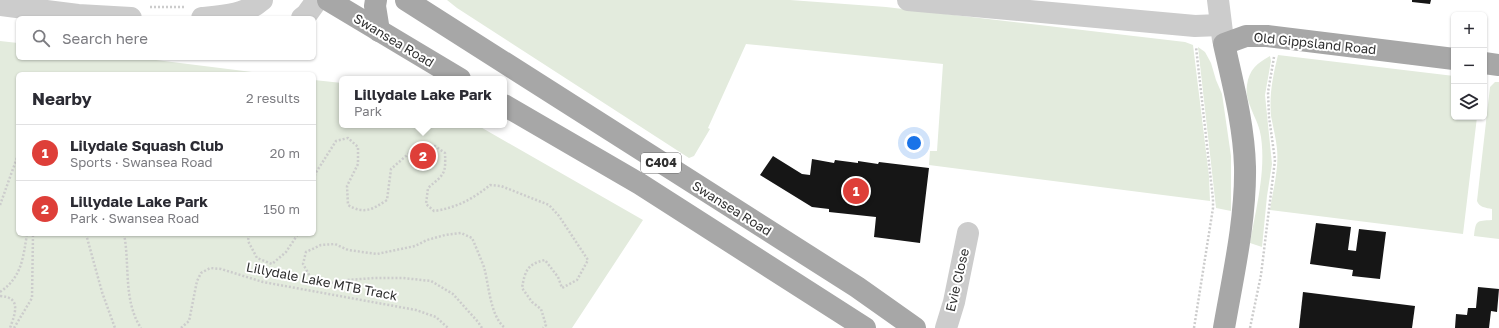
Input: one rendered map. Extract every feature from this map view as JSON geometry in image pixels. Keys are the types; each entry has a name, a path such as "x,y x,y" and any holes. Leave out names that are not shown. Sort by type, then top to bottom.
{"main road":[{"name":"Swansea Road","path":"328,0 455,76"},
{"path":"376,0 375,6 379,31"},
{"name":"Swansea Road","path":"406,0 857,287 915,328"},
{"path":"1222,34 1240,122 1245,166 1243,211 1224,328"},
{"name":"Old Gippsland Road","path":"1222,34 1267,36 1451,59"},
{"path":"1487,63 1499,64"},
{"name":"C404","path":"507,107 640,184 865,328"}],"street":[{"path":"222,16 232,15 249,9 262,0"},
{"path":"304,16 317,0"},
{"name":"Old Gippsland Road","path":"908,0 1187,26 1222,34"},
{"path":"1218,0 1222,34"},
{"path":"0,6 96,16"},
{"name":"Evie Close","path":"946,328 954,302 968,233"}],"path":[{"path":"1194,328 1213,208 1196,46"},
{"path":"316,174 336,141 348,138 358,147 358,164 347,186 348,205 355,209 372,210 387,200 391,169 400,160 414,150 435,146 445,153 446,170 439,179 428,188 426,204 434,211 460,205 477,196 490,185 501,186 549,205 559,216 588,260 577,280 562,288 558,277 545,260 534,262 525,272 522,288 532,302 541,309 546,325 543,328"},
{"path":"0,205 16,161"},
{"name":"Lillydale Lake MTB Track","path":"482,328 453,294 431,281 403,278 375,278 347,280 326,284 312,280 303,264 306,252 321,245 335,244 348,250 377,254 415,246 427,240 445,235 461,233 472,238 484,267 494,308 500,324 505,328"},
{"path":"0,292 15,278 23,262 27,236"},
{"path":"14,328 32,298 33,236"},
{"path":"87,236 102,292 115,328"},
{"path":"124,236 130,297 137,322 141,328"},
{"name":"Lillydale Lake MTB Track","path":"249,236 248,241 256,258 272,264 286,252 297,236"},
{"name":"Lillydale Lake MTB Track","path":"181,328 188,321 196,292 197,281 201,273 210,268 221,269 263,282 416,310 436,317 448,328"},
{"path":"0,296 8,297 13,300 15,305 15,313 10,328"}],"shaded area":[{"path":"447,0 790,0 886,7 1185,42 1193,45 1209,176 1210,201 929,165 930,151 937,151 943,64 746,44 708,128 710,129 694,156 689,158 457,8"},
{"path":"0,41 16,43 16,60 156,60 252,72 16,72 16,236 316,236 316,80 339,83 339,128 482,128 643,220 572,328 0,328"},
{"path":"1198,47 1205,52 1211,63 1222,94 1231,156 1231,211 1216,208"},
{"path":"1278,55 1451,76 1451,120 1477,120 1463,234 1270,210 1277,157 1276,141 1271,116 1271,93"},
{"path":"1270,56 1271,61 1265,95 1272,164 1262,247 1250,243 1260,190 1262,150 1260,130 1250,105 1247,85 1254,68 1261,61"},
{"path":"1495,82 1499,82 1499,239 1474,236 1475,227 1478,222 1492,220 1492,209 1481,206 1477,201 1490,87"}],"building":[{"path":"1412,0 1431,0 1430,4 1412,2"},
{"path":"773,156 802,174 810,175 812,159 834,163 835,160 878,164 879,162 929,168 920,243 874,237 876,217 829,212 829,209 812,207 760,175"},
{"path":"1316,223 1351,227 1348,250 1356,251 1359,229 1386,232 1380,279 1352,276 1353,270 1310,264"},
{"path":"1478,287 1499,289 1497,312 1491,311 1489,328 1455,328 1456,314 1467,315 1468,308 1476,308"},
{"path":"1303,292 1415,306 1412,328 1299,328"}],"place":[{"name":"Lillydale Lake Park","path":"423,156"},
{"name":"Lilydale Squash Club","path":"856,191"}]}
